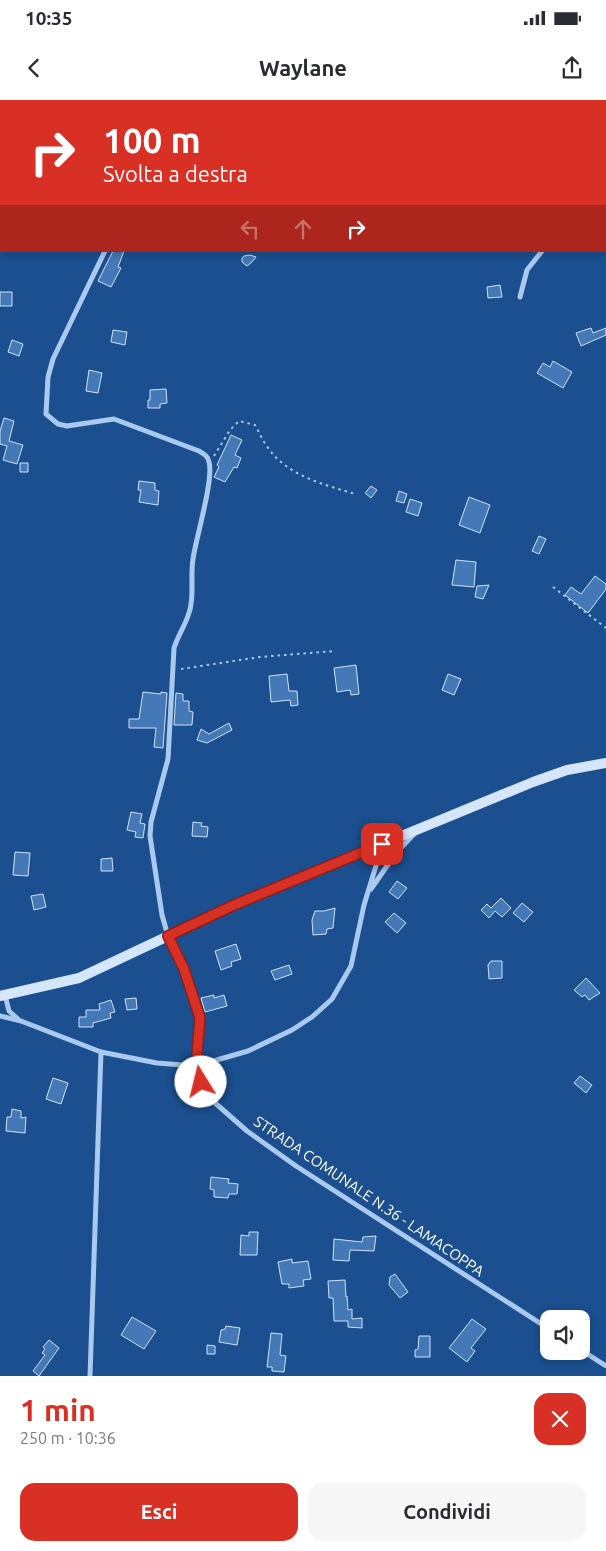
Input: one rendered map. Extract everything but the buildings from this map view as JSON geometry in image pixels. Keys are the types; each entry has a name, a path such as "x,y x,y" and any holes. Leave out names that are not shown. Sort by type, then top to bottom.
{"main road":[{"path":"3,996 79,978 234,905 533,782 567,770 606,763"}],"street":[{"path":"105,252 53,359 48,377 46,414 58,424 67,426 114,418 200,451 206,455 210,462 205,500 192,562 192,601 188,616 178,635 174,648 168,759 150,829 162,915 168,936 184,969 200,1018 196,1066"},
{"path":"520,297 527,270 541,252"},
{"path":"364,905 375,881 396,853 417,830"},
{"path":"0,1016 21,1021 101,1052 158,1063 196,1066 248,1051 292,1030 312,1017 332,999 351,966 364,905 382,844"},
{"path":"3,996 9,1011 21,1021"},
{"path":"90,1376 101,1052"},
{"name":"STRADA COMUNALE N.36 - LAMACOPPA","path":"196,1066 206,1095 247,1131 296,1166 540,1323"},
{"path":"590,1356 606,1366"}],"path":[{"path":"210,462 230,430 240,421 255,425 266,446 286,467 309,480 355,494"},
{"path":"553,588 606,628"},
{"path":"174,670 260,657 335,651"}],"route":[{"path":"201,1082 196,1066 200,1018 184,969 168,936 234,905 382,844"}]}
